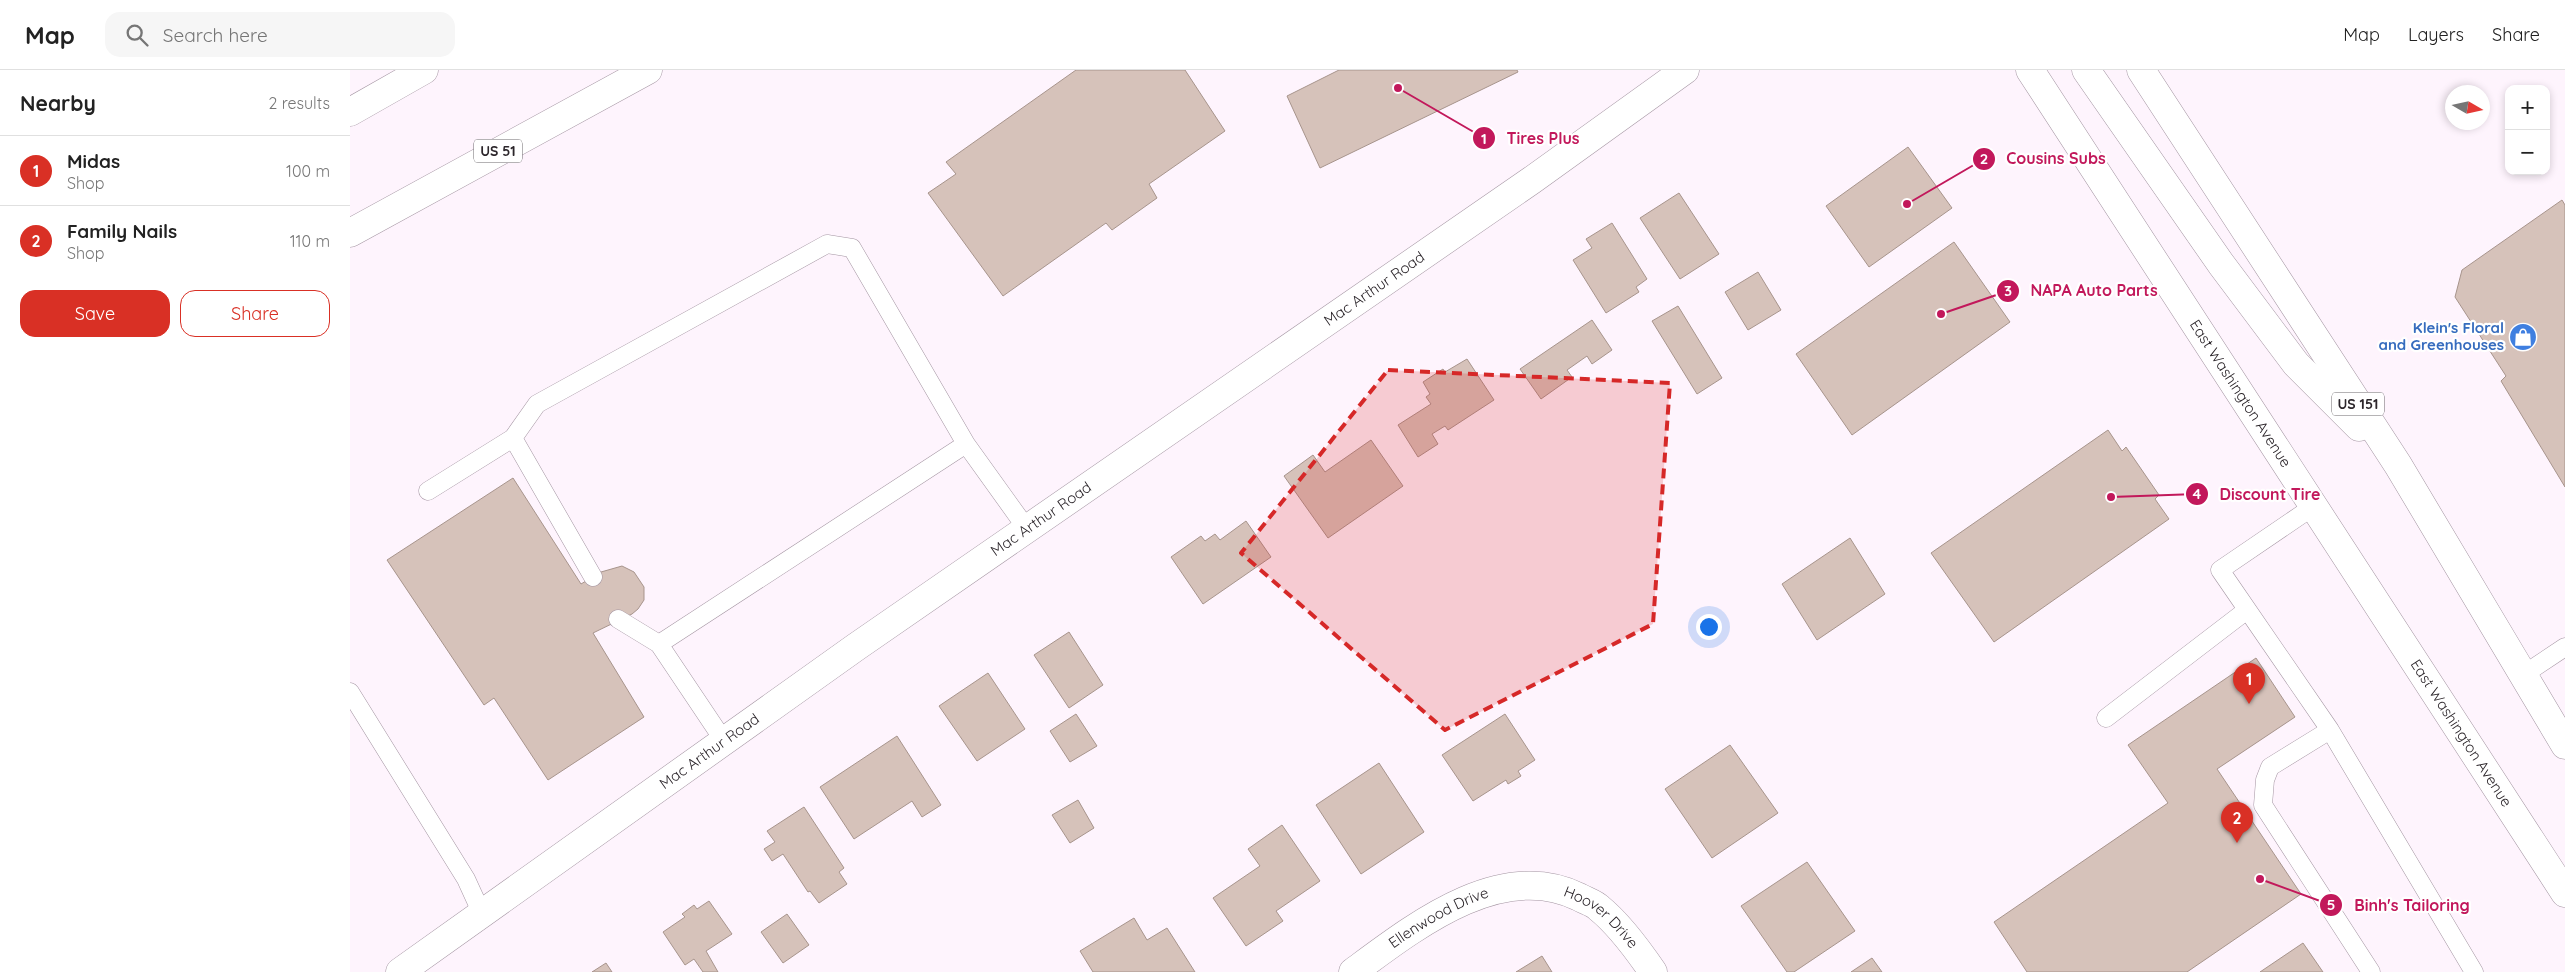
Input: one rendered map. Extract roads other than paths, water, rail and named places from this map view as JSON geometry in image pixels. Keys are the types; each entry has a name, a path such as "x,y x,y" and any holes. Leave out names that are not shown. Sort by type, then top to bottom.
{"main road":[{"path":"350,112 424,70"},
{"name":"US 51","path":"350,233 648,70"},
{"name":"Mac Arthur Road","path":"400,972 724,741 1532,180 1684,70"},
{"name":"East Washington Avenue","path":"2030,70 2565,893"},
{"path":"2086,70 2221,264 2296,364 2398,465"},
{"name":"US 151","path":"2141,70 2398,465 2565,745"},
{"name":"Ellenwood Drive","path":"1354,972 1408,932 1480,894 1514,886 1535,886"},
{"name":"Hoover Drive","path":"1535,886 1569,892 1598,907 1612,920 1653,972"}],"lane":[{"path":"428,492 513,438 537,404 827,244 852,248 966,444 1027,529"},
{"path":"513,438 593,577"},
{"path":"659,644 966,444"},
{"path":"2314,506 2220,570 2330,730 2474,972"},
{"path":"2106,718 2248,610"},
{"path":"618,620 659,644 724,741"},
{"path":"2523,675 2565,647"},
{"path":"350,692 466,878 482,914"},
{"path":"2330,730 2270,767 2265,780 2263,805 2371,972"}],"place":[{"name":"Tires Plus","path":"1398,88"},
{"name":"Cousins Subs","path":"1907,204"},
{"name":"NAPA Auto Parts","path":"1941,314"},
{"name":"Klein's Floral and Greenhouses","path":"2523,337"},
{"name":"Discount Tire","path":"2111,497"},
{"name":"Midas","path":"2249,704"},
{"name":"Family Nails","path":"2237,843"},
{"name":"Binh's Tailoring","path":"2260,879"}]}
